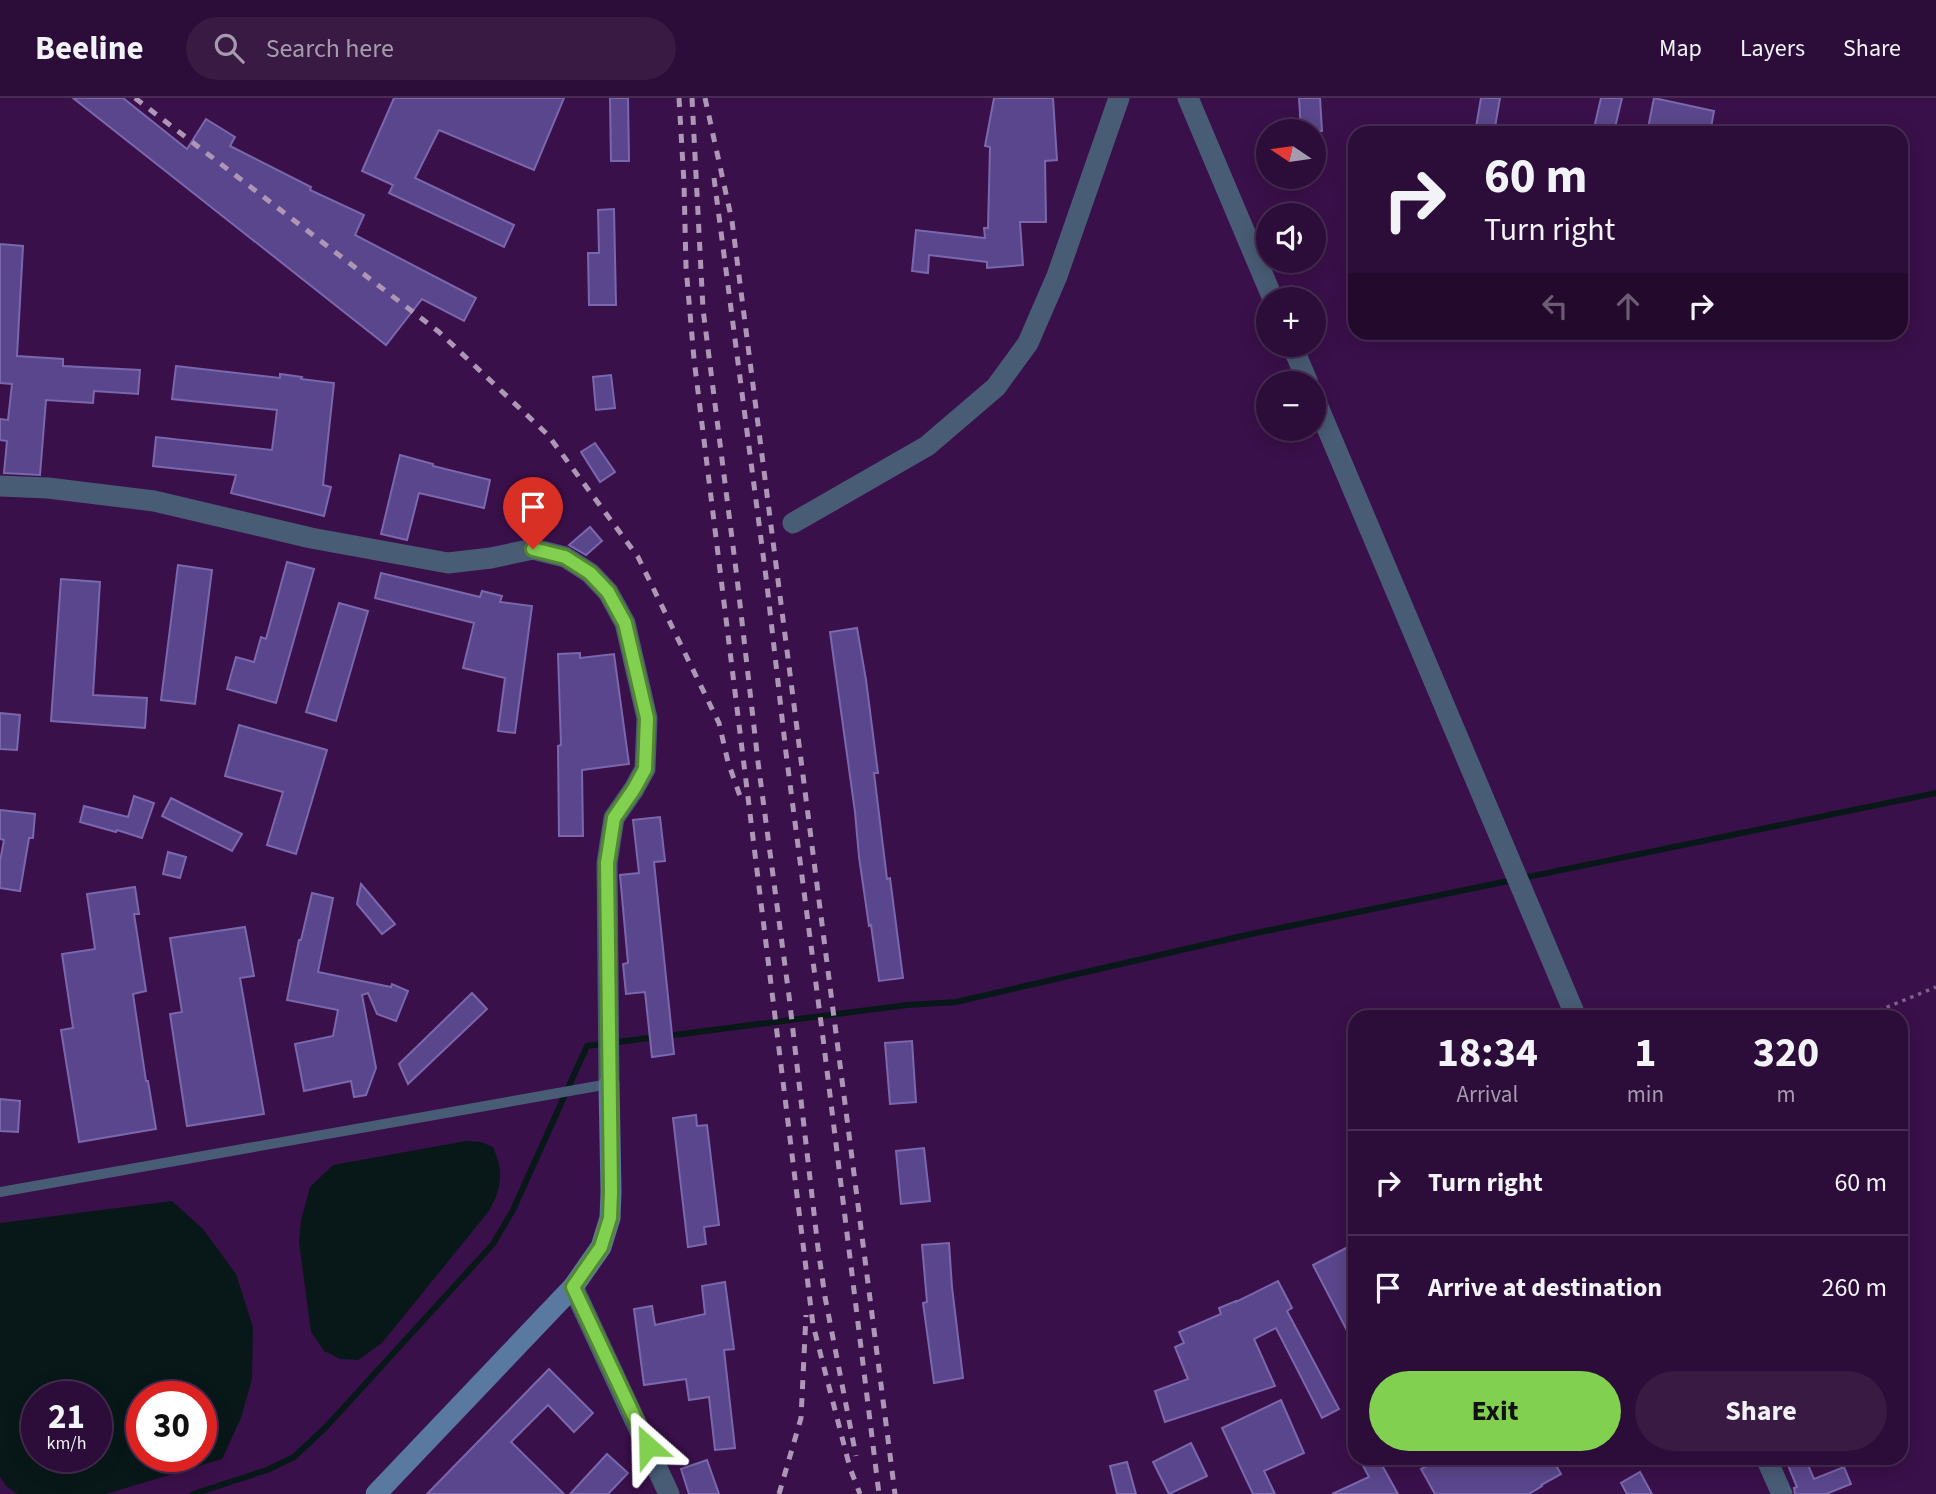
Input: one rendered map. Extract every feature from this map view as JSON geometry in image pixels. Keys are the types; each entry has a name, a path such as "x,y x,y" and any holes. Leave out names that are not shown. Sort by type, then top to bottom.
{"main road":[{"path":"376,1494 573,1287 601,1247 610,1218 609,1084"}],"street":[{"path":"793,523 927,446 996,387 1028,343 1057,276 1119,98"},
{"path":"1188,98 1268,287"},
{"path":"1326,425 1573,1010"},
{"path":"0,486 48,488 154,502 311,538 449,563 492,558 533,549 565,557 590,573 608,592 625,623 647,718 645,769 614,818 607,863 609,1084"},
{"path":"573,1287 668,1494"},
{"path":"1769,1465 1782,1494"}],"lane":[{"path":"0,1192 609,1084"}],"path":[{"path":"1880,1010 1936,987"}],"shaded area":[{"path":"466,1141 481,1142 493,1147 497,1156 500,1179 489,1211 382,1343 358,1360 340,1359 324,1351 311,1332 299,1242 301,1220 310,1187 333,1165"},
{"path":"172,1201 203,1229 236,1274 253,1327 252,1379 241,1418 222,1459 217,1461 217,1381 126,1381 126,1472 179,1472 106,1494 17,1494 6,1486 0,1477 0,1223"}],"building":[{"path":"73,98 123,98 187,149 206,119 235,137 230,146 311,187 310,190 364,215 355,235 476,298 464,321 422,299 386,345"},
{"path":"394,98 564,98 534,170 439,130 415,178 514,225 504,247 389,193 393,185 362,171"},
{"path":"610,98 628,98 629,161 611,161"},
{"path":"994,98 1053,98 1057,160 1045,161 1046,222 1020,222 1023,265 987,268 987,262 929,255 928,273 912,271 916,230 985,238 984,228 988,228 990,147 985,146"},
{"path":"1299,98 1320,98 1321,119 1300,119"},
{"path":"1481,98 1500,98 1495,126 1476,126"},
{"path":"1601,98 1622,98 1615,126 1594,126"},
{"path":"1654,98 1714,111 1711,126 1648,126"},
{"path":"614,209 616,305 589,305 588,253 599,253 598,210"},
{"path":"0,244 23,246 17,356 63,359 63,366 140,370 138,394 94,391 93,403 46,400 40,475 4,473 7,441 0,440 0,419 8,420 12,384 0,383"},
{"path":"176,366 280,378 280,374 334,383 323,485 331,487 324,516 231,493 236,475 153,466 156,437 272,450 277,410 172,399"},
{"path":"611,375 615,408 596,410 593,377"},
{"path":"595,443 615,472 600,482 581,452"},
{"path":"400,455 490,480 484,508 419,493 407,540 381,534"},
{"path":"590,527 602,541 586,555 569,545"},
{"path":"287,562 314,569 276,703 227,689 236,657 254,662 261,637 266,639"},
{"path":"178,565 212,570 195,704 161,700"},
{"path":"381,573 480,597 482,591 502,596 500,602 532,606 515,733 498,731 505,678 463,668 474,623 375,598"},
{"path":"61,579 100,582 93,695 147,698 145,728 51,721"},
{"path":"339,603 368,611 336,721 306,712"},
{"path":"857,628 878,773 874,773 887,879 890,878 903,978 879,981 859,857 830,632"},
{"path":"580,653 580,658 614,654 629,764 582,770 583,836 559,836 558,746 561,745 558,654"},
{"path":"0,713 20,715 17,750 0,749"},
{"path":"239,725 327,750 296,854 267,845 283,792 225,776"},
{"path":"134,796 154,803 142,838 80,822 84,806 128,817"},
{"path":"171,798 242,834 232,851 162,816"},
{"path":"0,810 35,814 33,838 29,838 20,891 0,888 0,861 4,840 0,839"},
{"path":"660,817 665,861 654,862 674,1054 652,1057 645,992 626,994 623,964 628,963 620,875 639,873 633,820"},
{"path":"168,852 186,857 180,878 163,874"},
{"path":"361,884 395,924 382,934 357,904"},
{"path":"135,887 139,914 134,914 146,991 133,994 156,1129 79,1142 61,1030 73,1028 62,954 95,949 87,894"},
{"path":"312,893 333,898 318,972 391,987 392,984 408,991 396,1021 377,1014 368,993 362,995 376,1068 366,1095 354,1097 351,1081 304,1091 295,1044 333,1036 338,1010 287,1000"},
{"path":"245,927 254,976 240,978 264,1114 187,1126 170,1014 182,1012 170,938"},
{"path":"472,993 487,1009 408,1084 399,1064"},
{"path":"912,1041 916,1102 890,1104 885,1043"},
{"path":"0,1099 20,1101 18,1132 0,1131"},
{"path":"696,1115 697,1126 707,1125 719,1225 704,1227 706,1244 688,1247 673,1118"},
{"path":"924,1148 930,1201 901,1204 896,1151"},
{"path":"949,1243 963,1378 934,1383 923,1303 927,1302 922,1245"},
{"path":"1348,1247 1348,1332 1313,1265"},
{"path":"1278,1281 1292,1308 1287,1311 1339,1409 1322,1418 1276,1328 1254,1339 1275,1386 1165,1422 1155,1391 1188,1379 1175,1347 1184,1343 1179,1332 1221,1314 1219,1308"},
{"path":"725,1282 734,1349 724,1350 735,1448 715,1450 709,1397 689,1400 686,1379 644,1385 634,1309 652,1306 655,1325 705,1314 702,1286"},
{"path":"549,1369 593,1413 574,1432 548,1405 511,1442 564,1494 427,1494"},
{"path":"1281,1400 1304,1453 1264,1471 1275,1494 1253,1494 1222,1428"},
{"path":"1191,1443 1207,1476 1169,1494 1153,1462"},
{"path":"607,1454 628,1473 608,1494 570,1494"},
{"path":"707,1460 719,1494 689,1494 681,1469"},
{"path":"1127,1462 1136,1494 1117,1494 1110,1466"},
{"path":"1363,1465 1382,1465 1398,1494 1332,1494 1369,1477"},
{"path":"1429,1465 1556,1465 1561,1474 1529,1494 1435,1494 1421,1469"},
{"path":"1788,1465 1808,1465 1814,1479 1844,1467 1851,1484 1826,1494 1795,1494 1794,1488 1797,1487"},
{"path":"1640,1472 1652,1494 1627,1494 1621,1483"}],"waterway":[{"path":"666,1036 907,1005 956,1002 1251,934 1936,793"},
{"path":"193,1494 267,1470 294,1457 326,1427 493,1244 513,1210 587,1046 656,1037"}],"railway":[{"path":"135,98 439,332 548,435 638,557 719,723 728,762 740,796"},
{"path":"679,98 686,267 694,359 813,1325 850,1468 860,1494"},
{"path":"692,98 703,309 818,1248 856,1456"},
{"path":"705,98 732,221 895,1494"},
{"path":"714,178 879,1494"},
{"path":"779,1494 801,1418 806,1315"}],"route":[{"path":"533,549 565,557 590,573 608,592 625,623 647,718 645,769 614,818 607,863 610,1218 601,1247 573,1287 648,1446"}]}
